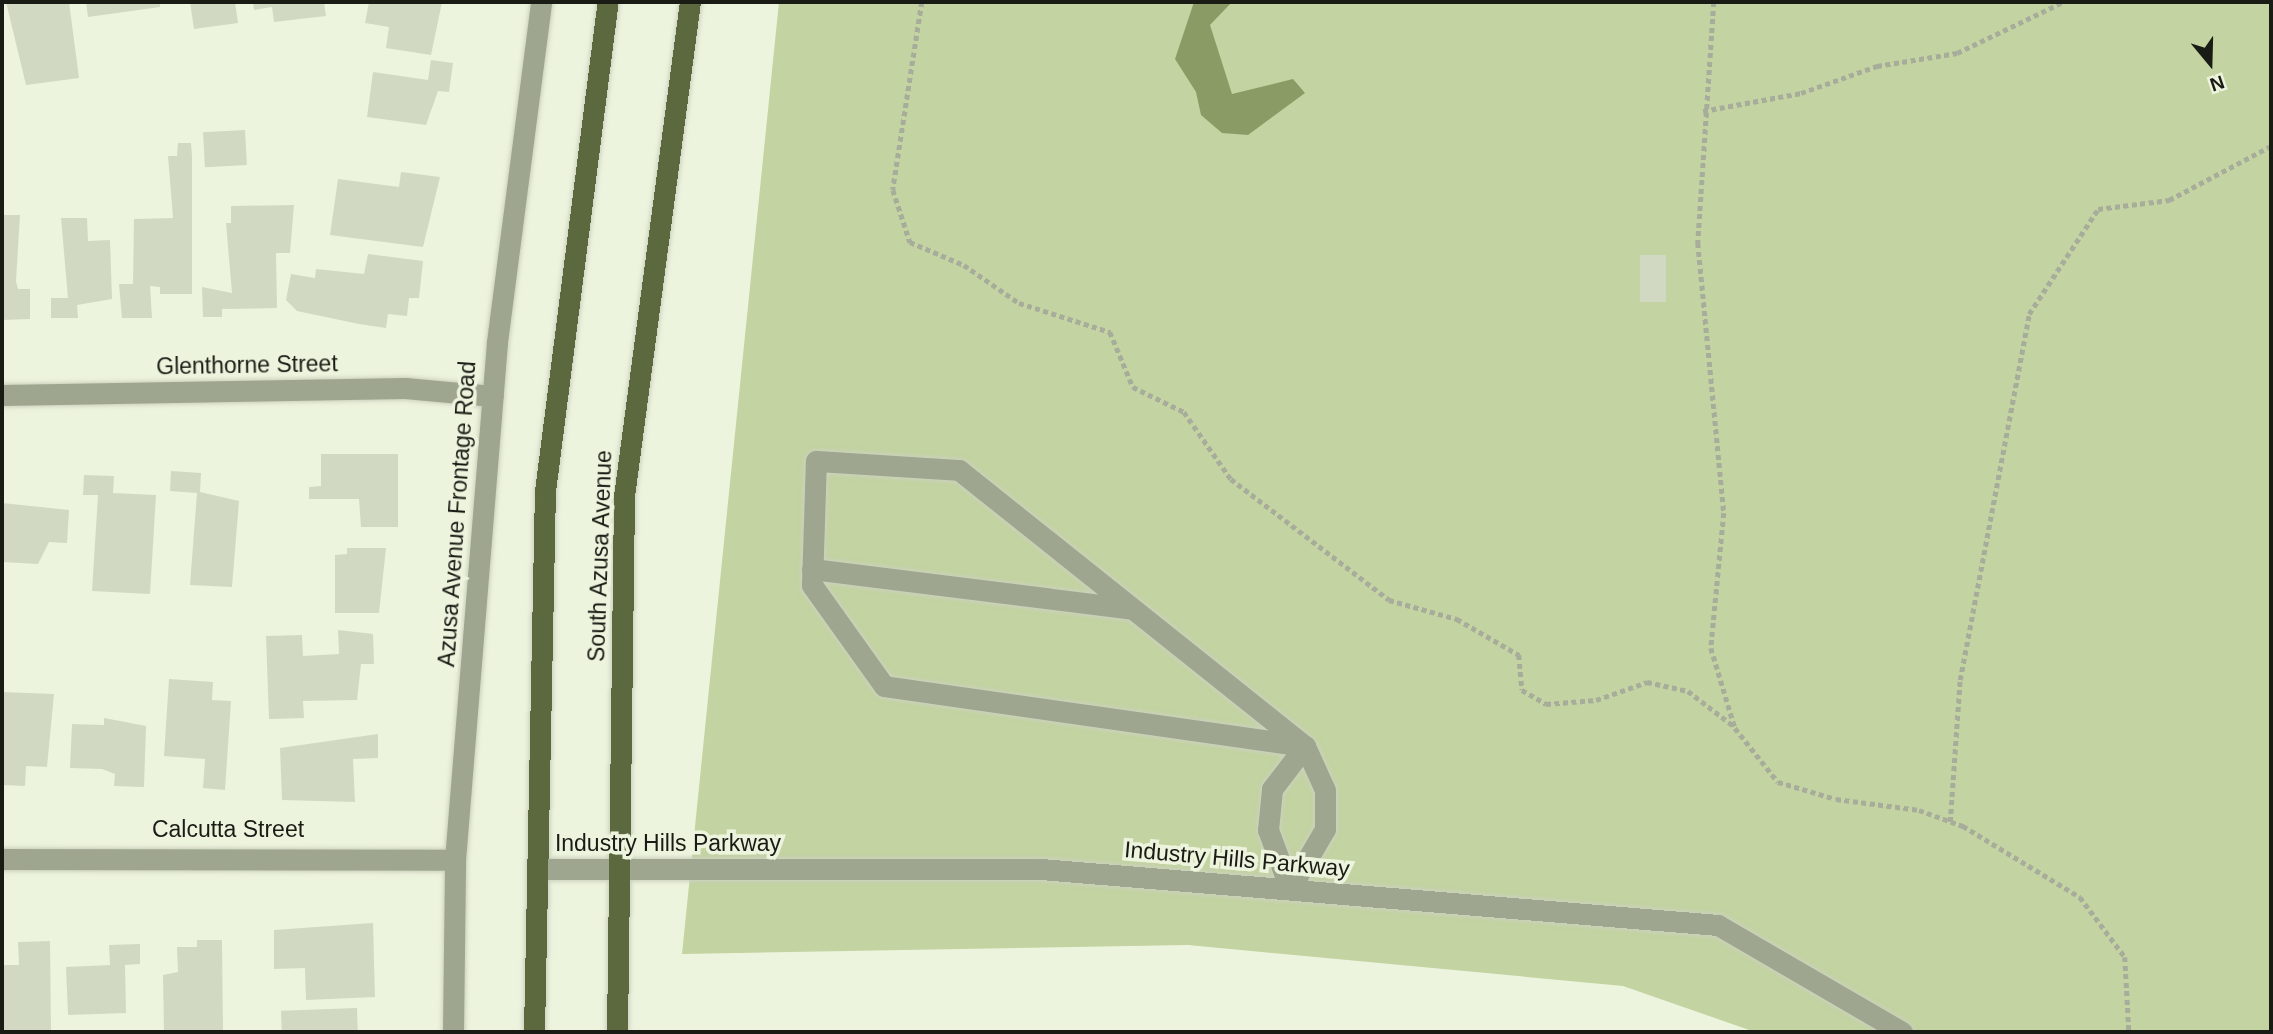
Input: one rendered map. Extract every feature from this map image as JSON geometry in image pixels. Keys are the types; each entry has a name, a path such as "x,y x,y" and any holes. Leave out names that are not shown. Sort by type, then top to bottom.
{"main road":[{"path":"534,1032 545,491 608,2"},
{"name":"South Azusa Avenue","path":"617,1032 623,868 624,496 690,2"}],"street":[{"name":"Azusa Avenue Frontage Road","path":"453,1032 454,860 493,396 541,2"},
{"name":"Glenthorne Street","path":"2,395 405,388 493,396"},
{"path":"1290,889 1325,829 1325,790 1304,746 959,470 816,461 811,585 884,686 1304,746"},
{"path":"812,569 1133,609"},
{"path":"1290,889 1268,830 1272,789 1304,746"},
{"name":"Calcutta Street","path":"2,859 454,860"},
{"name":"Industry Hills Parkway","path":"537,869 1041,869 1718,925 1902,1032"}],"path":[{"path":"922,2 893,190 911,242 964,265 1019,303 1110,332 1133,387 1184,412 1231,479 1389,600 1457,619 1519,655 1522,690 1546,704 1596,700 1647,682 1688,691 1735,727 1778,782 1950,822 2080,897 2126,957 2129,1032"},
{"path":"1714,2 1703,111 1698,243 1724,513 1711,648 1735,727"},
{"path":"1703,111 1801,93 1877,66 1957,53 2063,2"},
{"path":"1950,822 1951,756 1965,653 2029,314 2098,209 2169,200 2271,146"}],"shaded area":[{"path":"779,2 2271,2 2271,1032 1755,1032 1623,986 1188,945 682,954"},
{"path":"1194,2 1232,2 1210,25 1232,94 1293,79 1305,93 1248,135 1222,133 1201,115 1196,92 1175,59"}],"building":[{"path":"6,2 69,2 79,78 26,85"},
{"path":"86,2 160,2 160,7 88,17"},
{"path":"190,2 235,2 238,23 194,29"},
{"path":"253,2 324,2 326,16 274,22 272,7 254,10"},
{"path":"369,2 442,2 431,55 386,48 389,27 365,23"},
{"path":"431,60 453,63 449,92 438,91 426,125 367,117 373,72 428,80"},
{"path":"245,130 247,165 205,167 203,132"},
{"path":"178,143 191,143 192,294 160,294 160,287 150,286 152,318 122,318 119,284 133,284 134,219 173,218 168,156 177,156"},
{"path":"401,172 440,177 423,247 330,235 338,179 399,187"},
{"path":"294,205 290,253 276,253 277,308 222,309 222,317 203,317 202,287 232,293 226,223 231,223 231,206"},
{"path":"2,215 20,215 16,281 18,289 30,289 30,319 2,320"},
{"path":"61,218 87,218 88,241 110,240 112,299 77,305 78,318 51,318 51,298 68,298"},
{"path":"368,254 423,261 419,298 409,298 407,316 388,314 386,328 297,311 286,300 291,274 315,278 316,269 364,274"},
{"path":"1640,255 1666,255 1666,302 1640,302"},
{"path":"321,454 398,454 398,527 361,527 359,499 309,499 309,487 321,486"},
{"path":"171,471 201,473 200,492 239,501 232,587 190,585 197,493 170,491"},
{"path":"84,475 114,476 113,493 156,495 150,594 92,591 98,495 83,495"},
{"path":"2,503 69,510 67,543 49,542 38,564 2,562"},
{"path":"347,548 386,548 379,613 335,613 335,555 347,554"},
{"path":"338,630 373,634 374,664 361,664 357,700 303,701 304,718 269,719 266,636 302,635 303,656 339,654"},
{"path":"169,679 213,682 212,700 231,701 225,790 203,788 205,759 164,756"},
{"path":"2,692 54,694 47,767 26,766 25,786 2,785"},
{"path":"104,718 146,726 144,787 114,786 115,774 102,769 70,768 72,724 104,725"},
{"path":"378,734 378,758 353,759 355,802 282,800 280,748"},
{"path":"373,923 375,997 306,1000 305,968 274,969 274,930"},
{"path":"197,940 222,940 223,1032 164,1032 163,975 178,972 177,947 197,947"},
{"path":"50,941 51,1032 2,1032 2,965 19,965 18,942"},
{"path":"140,944 140,964 125,965 126,1013 68,1015 66,967 110,965 109,945"},
{"path":"357,1008 358,1032 282,1032 281,1011"}]}
